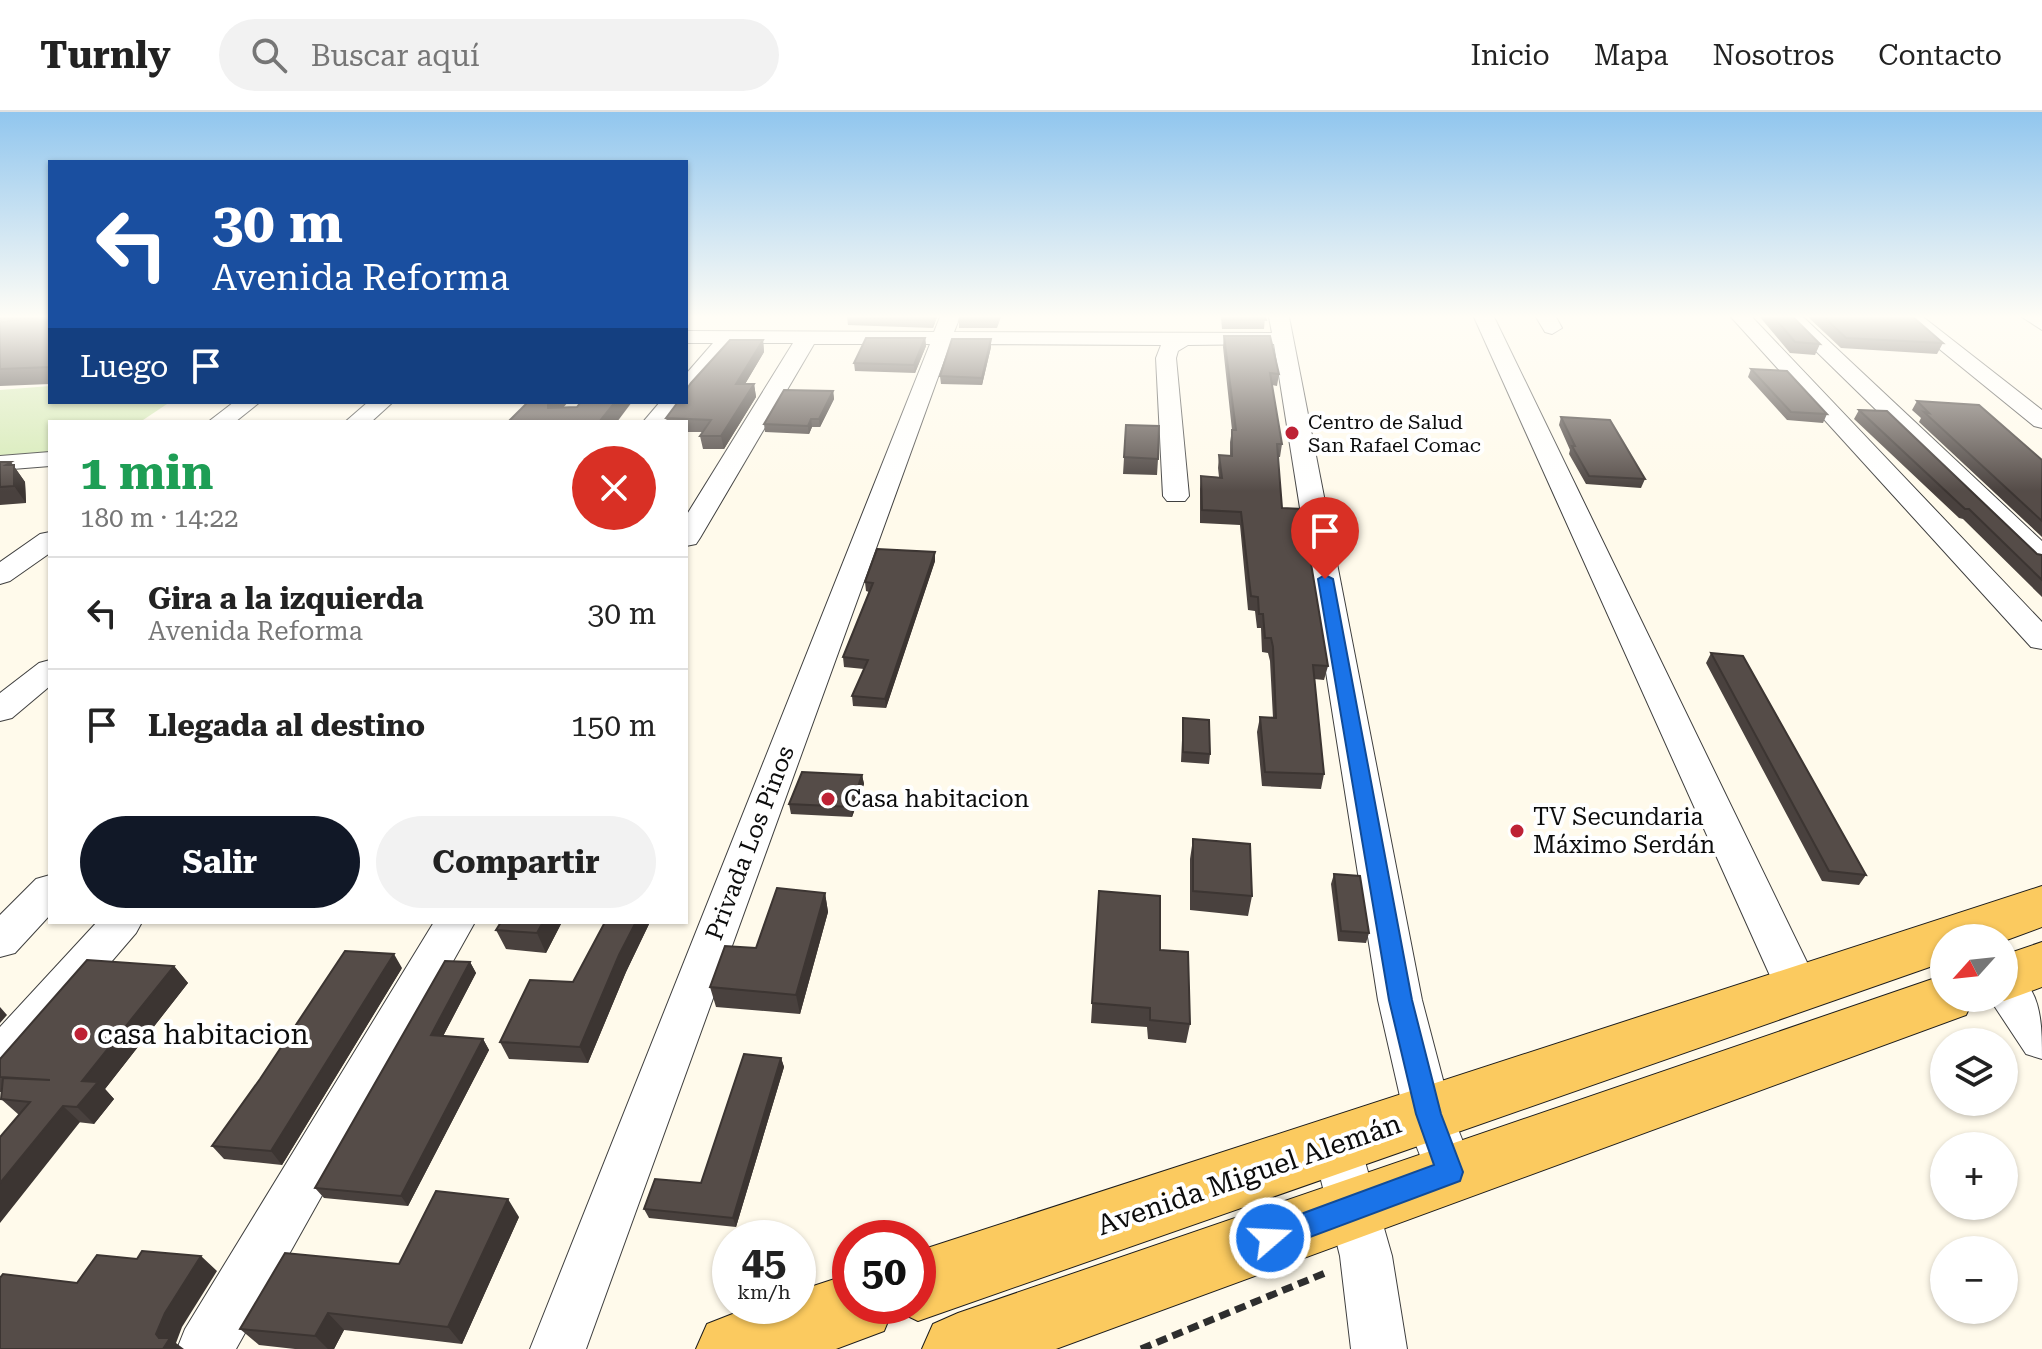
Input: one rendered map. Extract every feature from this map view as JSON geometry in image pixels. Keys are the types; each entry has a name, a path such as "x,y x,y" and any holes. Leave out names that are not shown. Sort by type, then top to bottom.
{"main road":[{"name":"Avenida Miguel Alemán","path":"1993,924 2042,906"},
{"name":"Avenida Miguel Alemán","path":"936,1280 1930,946"},
{"path":"2018,973 2042,964"},
{"path":"958,1349 1930,1004"},
{"path":"732,1349 832,1315"}],"street":[{"path":"688,535 784,375"},
{"name":"Privada Los Pinos","path":"558,1349 928,375"},
{"path":"1167,375 1176,496"},
{"path":"1289,375 1400,1000 1428,1114 1450,1172"},
{"path":"1511,375 1798,989"},
{"path":"1795,375 2042,640"},
{"path":"1852,375 2042,556"},
{"path":"1983,375 2042,421"},
{"path":"223,420 246,404"},
{"path":"360,420 380,404"},
{"path":"657,420 670,404"},
{"path":"0,463 48,459"},
{"path":"0,575 48,541"},
{"path":"0,710 48,672"},
{"path":"0,941 48,892"},
{"path":"0,1059 120,924"},
{"path":"205,1349 454,924"},
{"path":"2018,1005 2042,1040"},
{"path":"1336,1144 1356,1208 1379,1349"}],"green space":[{"path":"48,386 48,404 167,404 143,420 48,420 48,452 0,457 0,390"}],"building":[{"path":"699,375 742,375 736,384 754,384 721,436 700,436 711,420 666,418 676,404 688,404 691,383"},
{"path":"940,375 983,375 982,378"},
{"path":"1229,375 1270,375 1282,444 1277,444 1282,508 1302,509 1328,666 1313,665 1324,774 1265,772 1260,717 1276,718 1273,647 1271,638 1265,638 1258,597 1251,596 1241,512 1202,510 1201,476 1222,478 1219,455 1232,456 1232,430 1236,430"},
{"path":"1756,375 1790,375 1827,414 1791,412"},
{"path":"784,390 833,391 819,419 811,419 808,426 764,424"},
{"path":"1917,401 1979,405 2042,460 2042,521 1924,412 1929,413"},
{"path":"526,404 548,404 548,408 613,404 601,420 510,420"},
{"path":"1859,410 1887,411 2037,554 2042,555 2042,580 1969,509 1965,509"},
{"path":"1561,417 1610,420 1645,479 1589,476 1572,446 1575,446"},
{"path":"1126,425 1159,426 1158,459 1124,457"},
{"path":"0,462 14,465 14,486 0,487"},
{"path":"877,549 935,552 885,699 852,696 868,660 843,657 873,583 865,582"},
{"path":"1711,653 1743,656 1866,875 1829,871"},
{"path":"1183,718 1209,720 1210,754 1183,752"},
{"name":"Casa habitacion","path":"802,772 862,775 851,807 789,804"},
{"path":"1193,839 1250,844 1252,896 1193,891"},
{"path":"1334,874 1360,876 1369,933 1341,931"},
{"path":"777,888 825,893 796,995 710,987 725,946 756,948"},
{"path":"1099,891 1160,896 1160,950 1188,952 1190,1024 1150,1020 1150,1008 1092,1003"},
{"path":"500,924 542,924 537,933 496,930"},
{"path":"604,924 635,924 580,1047 500,1042 530,980 573,982"},
{"path":"345,951 394,954 271,1151 212,1146 260,1079"},
{"path":"87,960 174,966 82,1081 98,1082 77,1107 63,1106 0,1183 0,1137 30,1102 1,1099 3,1078 50,1080 0,1077 0,1059"},
{"path":"445,961 470,962 431,1035 483,1039 401,1196 315,1188"},
{"path":"744,1054 781,1058 733,1218 644,1209 655,1179 701,1183"},
{"path":"436,1191 508,1199 448,1327 328,1313 315,1336 240,1329 285,1253 399,1264"},
{"path":"142,1251 201,1256 165,1313 156,1334 159,1338 170,1338 163,1349 0,1349 0,1278 3,1274 77,1283 97,1255 137,1259"}],"place":[{"name":"Centro de Salud San Rafael Comac","path":"1292,433"},
{"name":"Casa habitacion","path":"828,799"},
{"name":"TV Secundaria Máximo Serdán","path":"1517,831"},
{"name":"casa habitacion","path":"81,1034"}],"route":[{"path":"1270,1238 1450,1172 1428,1114 1400,1000 1325,579"}]}
